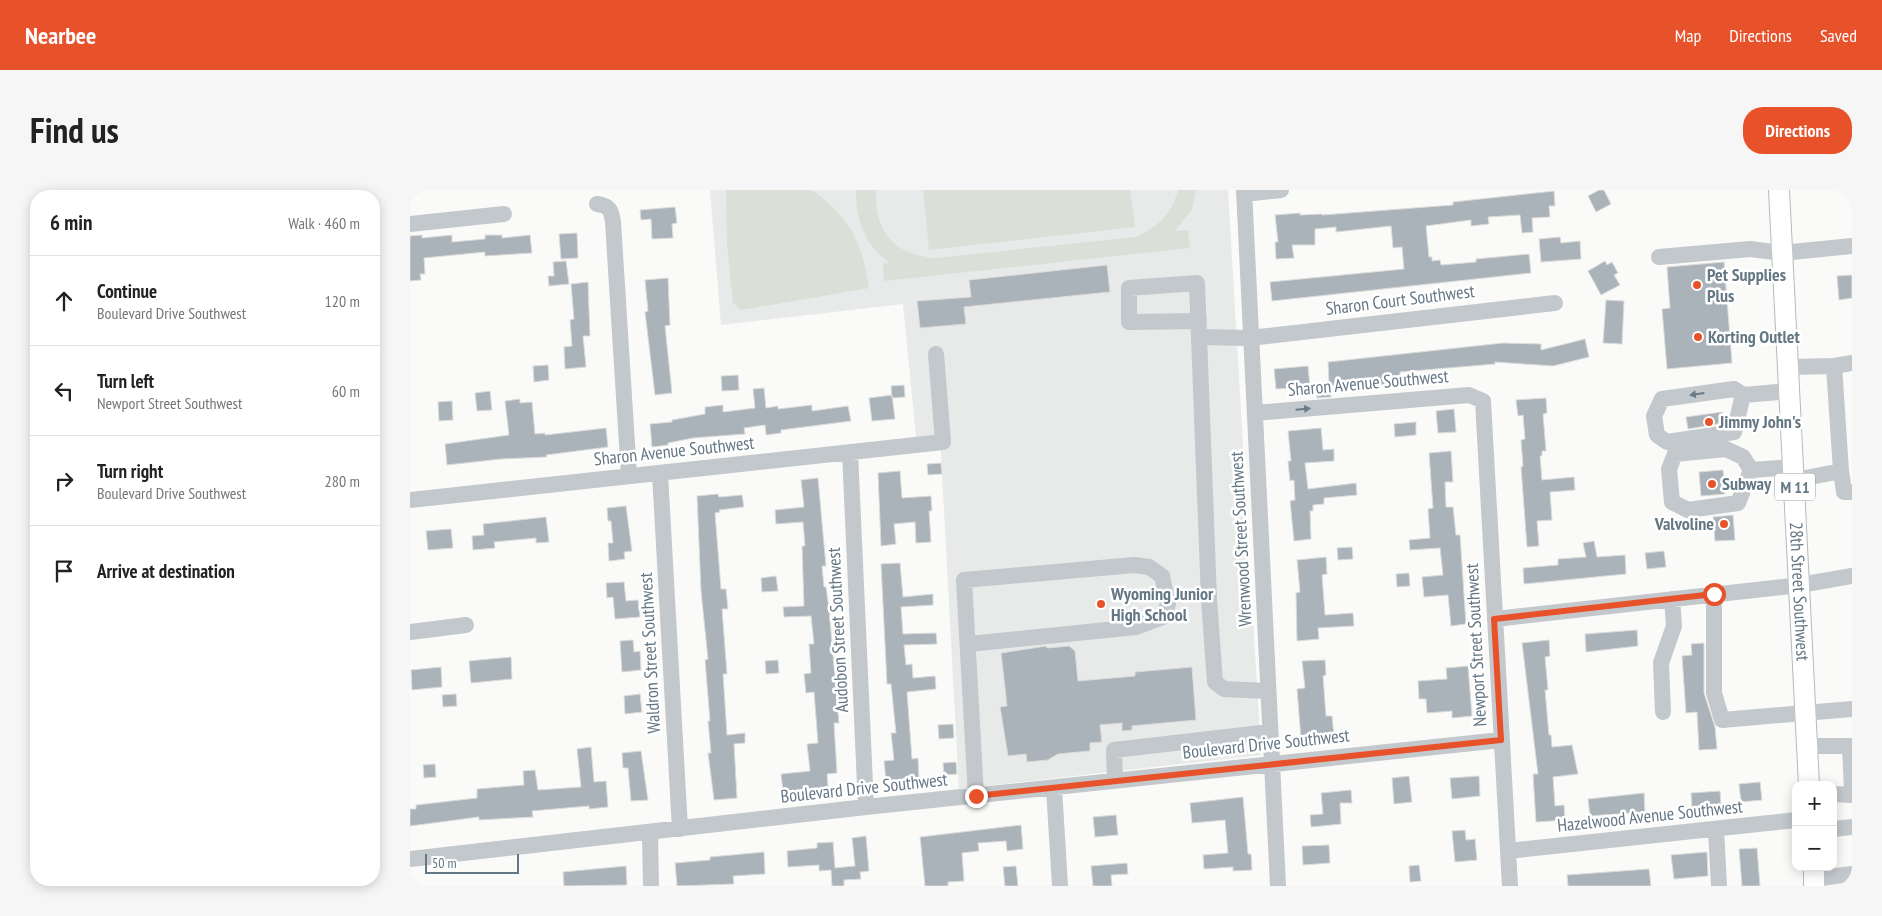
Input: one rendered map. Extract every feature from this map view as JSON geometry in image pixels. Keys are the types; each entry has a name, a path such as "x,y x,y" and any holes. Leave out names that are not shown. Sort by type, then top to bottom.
{"main road":[{"name":"28th Street Southwest","path":"1779,190 1809,781"}],"street":[{"path":"1244,192 1281,190"},
{"name":"Wrenwood Street Southwest","path":"1244,192 1278,886"},
{"path":"604,207 629,476"},
{"path":"410,224 504,214"},
{"path":"1659,257 1750,250 1782,253 1852,246"},
{"path":"1199,321 1129,322 1129,288 1197,283 1199,321 1209,599 1215,682 1224,689 1268,690"},
{"name":"Sharon Court Southwest","path":"1199,337 1250,338 1555,303"},
{"name":"Sharon Avenue Southwest","path":"410,500 943,442 936,354"},
{"path":"1788,368 1834,366 1852,363"},
{"path":"1834,366 1844,492 1852,492"},
{"path":"1743,395 1734,432 1667,442 1657,435 1654,416 1662,399 1734,388 1743,395 1790,391"},
{"name":"Sharon Avenue Southwest","path":"1255,413 1469,395 1484,401"},
{"name":"Newport Street Southwest","path":"1484,401 1494,619 1510,886"},
{"path":"1726,449 1743,457 1751,470 1738,503 1688,510 1672,502 1669,469 1674,454 1726,449"},
{"name":"Audobon Street Southwest","path":"850,452 866,807"},
{"path":"1751,470 1794,474 1842,471"},
{"name":"Waldron Street Southwest","path":"660,474 680,829"},
{"path":"969,644 1136,627 1163,617 1168,604 1162,576 1150,568 1134,565 964,580 976,796"},
{"path":"1494,619 1800,585 1852,576"},
{"path":"1714,594 1714,693 1722,720 1852,709"},
{"path":"1663,712 1661,663 1674,626 1672,599"},
{"path":"410,632 466,625"},
{"path":"1115,781 1114,750 1270,732"},
{"name":"Boulevard Drive Southwest","path":"410,859 866,807 1501,740"},
{"path":"1808,746 1850,746 1852,791"},
{"path":"1054,788 1060,886"},
{"path":"1837,794 1852,795"},
{"name":"Hazelwood Avenue Southwest","path":"1508,852 1792,820"},
{"path":"1837,828 1852,826"},
{"path":"1716,829 1719,886"},
{"path":"650,833 651,886"},
{"path":"1814,877 1852,874"}],"shaded area":[{"name":"Wyoming Junior High School","path":"710,190 1228,190 1261,755 959,789 940,436 916,437 903,304 721,325"},
{"path":"726,190 811,190 835,210 852,232 863,258 869,288 741,310 733,303 727,244"},
{"path":"856,190 876,190 876,205 883,229 898,246 921,256 936,258 1136,237 1151,229 1163,219 1172,206 1178,190 1196,190 1192,209 1175,231 1188,230 1190,248 884,281 883,264 890,263 874,248 863,231 856,201"},
{"path":"923,190 1130,190 1135,227 929,250"}],"building":[{"path":"1599,190 1604,190 1611,204 1596,212 1588,196"},
{"path":"1554,191 1555,206 1549,206 1550,217 1532,218 1533,232 1522,233 1520,215 1488,217 1489,224 1471,226 1471,220 1426,226 1429,257 1432,257 1432,261 1440,260 1441,265 1476,262 1476,259 1529,254 1531,273 1272,301 1270,282 1404,269 1402,247 1393,248 1391,226 1336,232 1336,227 1315,229 1315,245 1292,245 1294,258 1276,259 1275,242 1278,242 1275,215 1300,213 1300,215 1322,215 1453,205 1453,202"},
{"path":"675,207 677,223 672,224 673,238 652,239 651,219 641,220 640,210"},
{"path":"577,233 578,258 561,259 559,234"},
{"path":"422,235 422,238 452,235 452,242 485,239 485,235 502,235 502,238 530,235 532,253 485,256 485,252 424,258 425,274 420,274 421,280 410,281 410,236"},
{"path":"1560,237 1561,243 1580,241 1581,259 1541,262 1539,239"},
{"path":"566,261 569,284 549,286 548,276 554,276 553,262"},
{"path":"1605,261 1607,265 1612,262 1618,273 1614,275 1620,285 1601,295 1588,271"},
{"path":"1724,262 1732,363 1667,369 1662,309 1670,308 1667,267"},
{"path":"1107,265 1110,292 964,307 966,324 920,328 917,301 971,297 969,280"},
{"path":"1852,275 1852,298 1839,300 1837,276"},
{"path":"668,278 670,325 665,326 672,393 655,395 645,312 648,311 645,280"},
{"path":"588,282 590,336 583,336 586,367 565,369 564,347 572,346 570,320 574,319 571,284"},
{"path":"1606,300 1624,301 1622,344 1603,343"},
{"path":"1585,339 1589,357 1553,366 1495,362 1495,364 1400,372 1400,376 1393,376 1393,384 1365,386 1364,382 1330,386 1331,397 1317,398 1316,384 1329,383 1328,362 1503,343 1541,344 1541,350"},
{"path":"548,365 549,380 534,382 533,366"},
{"path":"1308,366 1310,387 1276,389 1274,369"},
{"path":"738,375 739,390 722,391 721,376"},
{"path":"904,385 905,397 892,398 891,386"},
{"path":"764,388 766,408 778,406 778,409 812,405 812,411 848,406 851,421 781,430 781,433 766,435 765,425 744,428 745,434 693,438 652,447 650,424 672,422 672,420 705,414 705,407 723,405 723,412 755,408 753,389"},
{"path":"490,391 492,410 477,411 475,393"},
{"path":"892,395 895,419 872,421 869,398"},
{"path":"1546,398 1547,413 1543,414 1546,451 1542,451 1542,456 1540,456 1542,480 1574,477 1575,490 1550,492 1552,520 1537,521 1539,546 1527,547 1521,467 1523,466 1521,440 1525,439 1523,415 1518,416 1516,400"},
{"path":"520,399 520,403 532,402 535,434 545,433 545,435 606,428 608,447 546,455 547,457 501,459 447,465 445,444 509,435 505,401"},
{"path":"452,401 453,420 439,421 438,402"},
{"path":"1454,409 1456,432 1438,433 1436,411"},
{"path":"1722,412 1724,423 1688,429 1686,417"},
{"path":"1416,422 1416,435 1395,437 1394,424"},
{"path":"1321,428 1323,450 1334,449 1334,461 1305,463 1308,489 1356,483 1357,495 1324,498 1324,504 1313,505 1313,511 1310,511 1311,539 1294,541 1290,501 1295,500 1294,480 1290,481 1288,461 1291,461 1288,431"},
{"path":"1451,451 1453,482 1445,482 1446,507 1453,507 1456,535 1460,535 1466,624 1451,626 1448,595 1424,597 1422,577 1443,575 1440,548 1410,550 1409,540 1430,538 1428,509 1433,508 1429,453"},
{"path":"941,463 942,474 928,475 927,464"},
{"path":"1723,470 1725,494 1701,496 1699,472"},
{"path":"900,471 902,498 931,496 932,511 929,511 931,542 916,543 915,522 894,524 896,544 881,546 878,473"},
{"path":"818,478 826,566 822,566 829,609 839,723 834,723 837,773 827,774 828,787 783,792 781,774 810,771 807,744 818,743 814,692 806,693 804,674 811,673 809,644 814,644 811,616 784,617 783,607 804,606 802,546 805,546 803,522 776,524 775,510 804,507 801,480"},
{"path":"718,494 719,497 742,495 744,507 719,510 720,512 715,513 721,589 726,589 728,609 722,609 727,674 723,674 727,735 745,733 745,743 734,744 737,798 714,800 708,753 711,753 705,660 708,659 701,591 697,496"},
{"path":"626,506 632,551 624,552 625,559 609,561 608,543 613,543 611,521 608,521 607,508"},
{"path":"1733,515 1735,540 1715,541 1713,517"},
{"path":"546,517 549,542 536,543 536,538 494,542 495,548 473,550 472,536 484,535 483,524"},
{"path":"451,529 453,548 428,550 426,531"},
{"path":"1594,541 1597,557 1625,555 1626,574 1524,584 1523,568 1558,565 1558,559 1586,557 1583,543"},
{"path":"1352,547 1353,559 1338,560 1337,548"},
{"path":"1664,551 1666,567 1647,569 1645,553"},
{"path":"1326,557 1327,574 1322,575 1325,615 1353,613 1354,626 1318,628 1319,639 1297,641 1296,593 1300,592 1297,560"},
{"path":"900,563 903,597 933,594 933,605 901,607 903,634 936,633 937,644 904,645 906,665 912,664 913,678 935,676 936,689 907,692 912,759 918,758 919,779 886,781 884,761 894,760 891,733 896,733 891,684 887,684 881,564"},
{"path":"1409,573 1410,586 1397,587 1396,574"},
{"path":"776,576 778,591 762,592 761,578"},
{"path":"624,582 626,601 638,600 640,617 615,619 613,597 607,598 606,583"},
{"path":"1637,630 1638,646 1586,652 1585,634"},
{"path":"633,640 634,652 640,651 641,670 622,672 620,641"},
{"path":"1549,640 1550,656 1545,657 1548,690 1545,690 1549,735 1551,735 1552,747 1572,745 1578,774 1553,777 1555,806 1564,805 1565,820 1536,822 1533,774 1538,774 1522,643"},
{"path":"1704,643 1704,693 1715,727 1717,749 1699,750 1697,712 1686,713 1682,656 1692,655 1691,644"},
{"name":"Wyoming Junior High School","path":"1046,646 1047,648 1069,646 1075,651 1078,681 1135,676 1135,672 1192,667 1196,720 1132,726 1132,730 1122,731 1122,723 1100,725 1102,742 1090,743 1090,751 1058,754 1048,760 1027,762 1026,754 1008,756 1000,707 1007,706 1001,653"},
{"path":"511,657 512,679 471,683 469,661"},
{"path":"778,660 779,673 766,674 765,661"},
{"path":"1325,660 1326,675 1323,676 1326,716 1332,716 1334,736 1301,739 1297,689 1305,688 1302,661"},
{"path":"1468,666 1472,716 1452,718 1452,711 1427,713 1426,699 1419,699 1418,681 1447,679 1446,668"},
{"path":"441,667 442,687 412,690 411,670"},
{"path":"456,694 457,706 443,707 442,695"},
{"path":"640,694 642,712 625,714 624,696"},
{"path":"953,724 954,738 939,739 938,725"},
{"path":"591,747 594,782 606,781 608,807 589,809 589,806 532,811 533,817 479,820 479,817 410,826 410,809 416,809 416,805 477,798 477,789 524,785 523,771 535,770 538,790 581,787 577,749"},
{"path":"641,751 648,800 631,801 628,768 623,768 622,753"},
{"path":"956,762 957,774 944,775 943,763"},
{"path":"435,764 436,777 424,778 423,765"},
{"path":"1409,776 1412,802 1394,804 1392,778"},
{"path":"1479,776 1480,796 1452,799 1450,778"},
{"path":"1760,782 1762,800 1741,802 1739,784"},
{"path":"1351,790 1352,803 1340,803 1341,824 1311,827 1310,815 1323,814 1321,793"},
{"path":"1720,791 1721,806 1692,808 1691,793"},
{"path":"1644,793 1645,812 1590,816 1588,799"},
{"path":"1243,797 1248,854 1251,854 1252,870 1233,871 1233,867 1204,869 1203,855 1228,853 1225,820 1192,823 1190,803"},
{"path":"1116,815 1118,835 1095,837 1093,817"},
{"path":"1021,825 1023,849 1007,851 1006,841 978,843 979,851 962,853 964,881 948,882 948,886 925,886 920,837"},
{"path":"1465,830 1466,840 1475,839 1477,860 1455,862 1452,831"},
{"path":"866,836 869,871 860,872 861,879 844,880 844,886 832,886 831,870 819,871 819,865 788,867 787,851 817,848 817,843 833,842 835,868 855,866 852,838"},
{"path":"1329,845 1330,863 1303,865 1302,846"},
{"path":"1757,848 1760,886 1742,886 1739,849"},
{"path":"764,852 765,874 733,876 734,884 677,886 675,863 710,860 710,857"},
{"path":"1707,852 1708,876 1674,879 1671,855"},
{"path":"1127,863 1128,874 1111,875 1112,886 1093,886 1091,866"},
{"path":"1419,865 1421,881 1410,882 1409,866"},
{"path":"626,866 627,885 564,886 563,872"},
{"path":"1016,866 1018,886 1005,886 1003,867"},
{"path":"1649,869 1651,886 1568,886 1567,875"}],"place":[{"name":"Pet Supplies Plus","path":"1697,285"},
{"name":"Korting Outlet","path":"1698,337"},
{"name":"Jimmy John's","path":"1709,422"},
{"name":"Subway","path":"1712,484"},
{"name":"Valvoline","path":"1724,524"},
{"name":"Wyoming Junior High School","path":"1101,604"}],"route":[{"path":"976,796 1501,740 1494,619 1714,594"}]}
